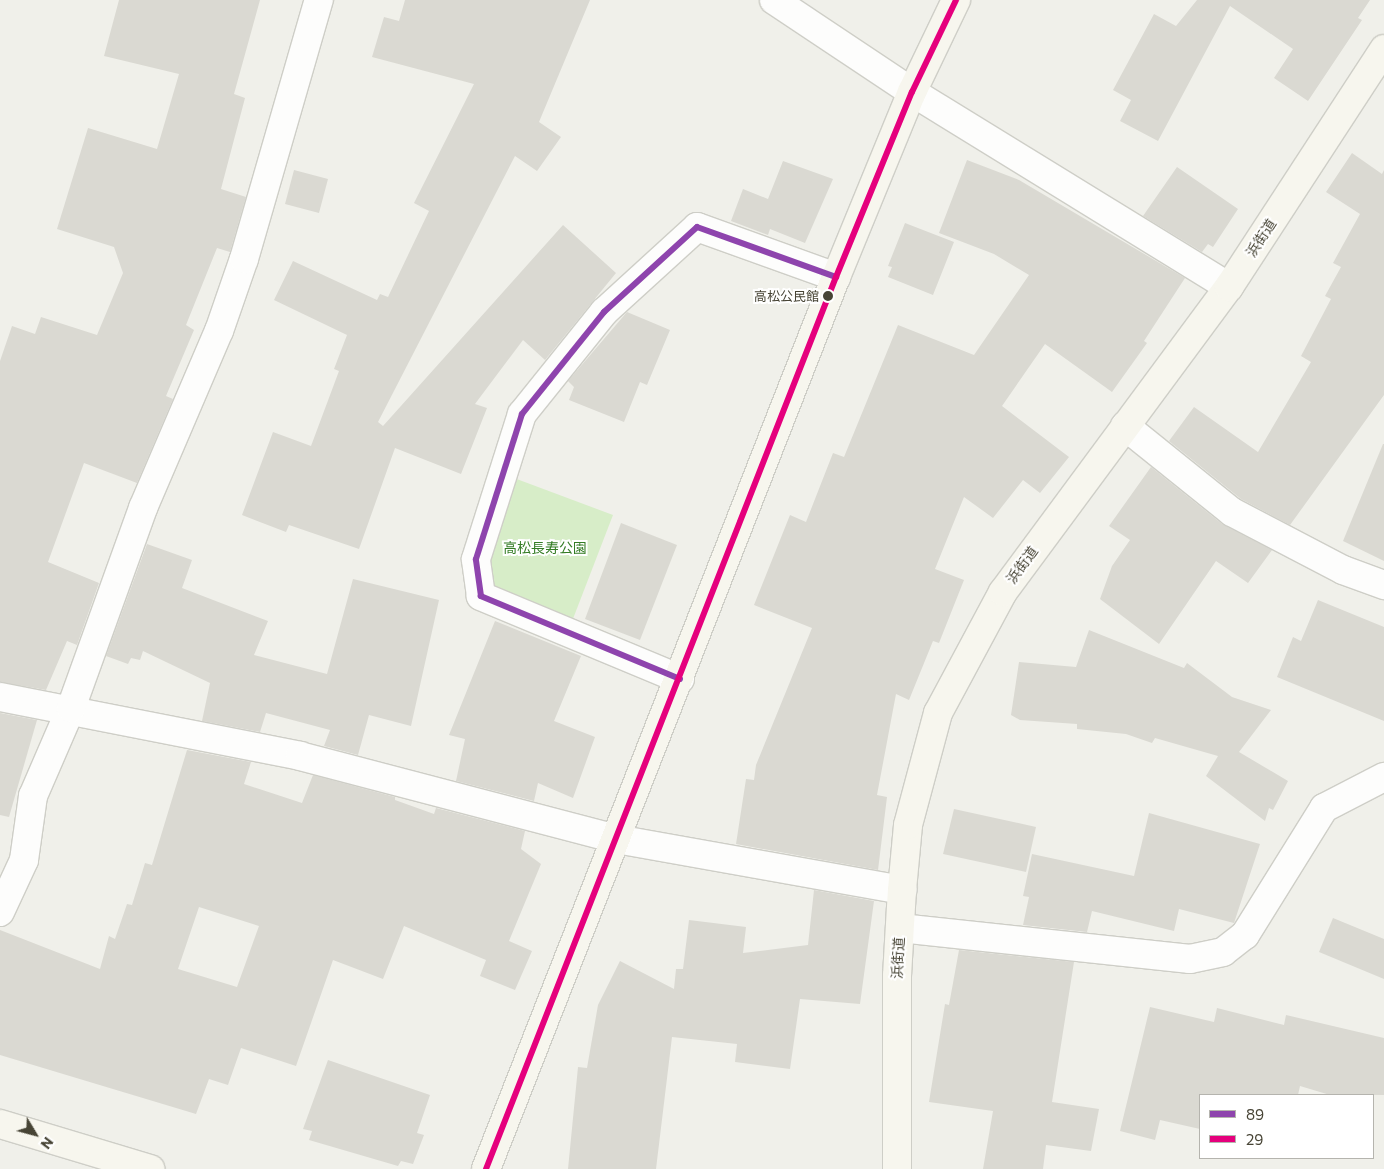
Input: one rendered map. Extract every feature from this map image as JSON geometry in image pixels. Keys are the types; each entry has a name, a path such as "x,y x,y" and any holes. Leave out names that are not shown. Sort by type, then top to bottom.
{"street":[{"path":"0,912 24,860 33,796 71,708 143,508 219,331 244,259 319,0"},
{"path":"774,0 912,92 1229,287"},
{"path":"486,1169 680,679 836,277 912,92 956,0"},
{"name":"浜街道","path":"897,1169 902,890 908,824 922,763 938,713 957,673 1002,592 1229,287 1384,49"},
{"path":"680,679 481,596 476,558 522,414 604,312 697,227 836,277"},
{"path":"1125,426 1232,512 1343,570 1384,585"},
{"path":"0,697 71,708 300,756 616,839 902,890"},
{"path":"900,928 1190,959 1223,952 1245,934 1324,808 1378,789"},
{"path":"0,1124 150,1169"}],"green space":[{"name":"高松長寿公園","path":"514,478 613,515 571,624 497,591 486,565"}],"building":[{"path":"119,0 260,0 234,94 245,98 221,189 246,197 230,252 217,248 186,325 194,330 166,396 173,399 137,483 84,463 48,562 99,583 77,645 67,641 46,690 0,682 0,361 12,326 35,334 41,317 97,335 123,273 114,247 57,229 88,128 157,149 179,74 104,56"},
{"path":"405,0 590,0 539,122 561,137 537,171 515,156 378,422 383,426 563,225 616,273 545,360 523,340 475,404 487,408 461,474 395,448 359,549 289,525 286,532 242,515 273,432 311,446 339,371 334,369 347,335 274,300 293,261 377,300 380,294 388,297 429,211 414,203 474,84 372,57 384,17 399,21"},
{"path":"1197,0 1370,0 1358,18 1362,20 1308,101 1274,78 1293,49 1230,6 1158,141 1120,121 1131,100 1113,90 1154,14 1176,26"},
{"path":"1352,153 1382,174 1384,170 1384,395 1290,525 1241,499 1169,441 1194,407 1258,452 1311,362 1301,356 1331,299 1325,296 1341,267 1333,263 1360,214 1326,192"},
{"path":"967,160 1019,180 1185,278 1144,341 1147,343 1112,392 1045,344 1002,406 1069,457 1040,493 1023,480 993,518 964,497 935,569 964,580 939,643 933,641 909,700 896,694 877,795 887,797 878,870 736,844 746,779 754,780 756,765 812,628 754,605 790,515 806,522 833,453 844,457 898,325 974,355 1029,275 994,254 939,233"},
{"path":"783,161 833,179 805,243 770,229 768,235 731,221 743,189 768,199"},
{"path":"1177,167 1238,209 1213,247 1208,244 1202,252 1143,216"},
{"path":"294,170 328,179 319,213 285,204"},
{"path":"905,223 954,242 933,295 888,277 892,267 888,266"},
{"path":"627,312 670,330 647,385 640,382 624,422 569,400 574,387 568,381"},
{"path":"1384,444 1384,561 1343,541"},
{"path":"1151,467 1222,524 1272,550 1248,583 1216,561 1159,644 1100,599 1112,566 1130,540 1109,526"},
{"path":"621,523 677,545 640,640 585,619"},
{"path":"147,544 192,560 182,588 268,621 254,655 327,674 353,579 439,600 411,726 369,715 358,755 324,746 330,730 266,713 260,732 202,721 210,683 143,651 140,660 131,658 128,664 106,656"},
{"path":"1318,600 1384,627 1384,721 1277,677 1293,637 1301,641"},
{"path":"495,621 581,656 554,721 595,737 573,798 538,783 534,801 456,781 465,739 449,735"},
{"path":"1089,630 1184,668 1187,663 1232,697 1271,710 1239,752 1288,781 1273,810 1269,808 1265,821 1206,776 1218,756 1155,738 1152,743 1126,734 1077,729 1077,724 1020,720 1011,715 1019,662 1076,667"},
{"path":"0,713 37,720 9,817 0,815"},
{"path":"187,750 251,762 244,784 302,803 313,775 395,797 395,800 434,814 436,808 525,831 521,849 541,864 509,941 532,951 515,990 480,976 486,960 404,926 383,979 333,960 296,1066 241,1048 228,1085 209,1079 196,1114 0,1055 0,930 100,969 109,936 115,939 127,904 132,905 145,863 152,865","holes":["199,907 259,926 237,987 178,969"]},
{"path":"954,809 1036,827 1026,872 943,854"},
{"path":"1149,813 1260,844 1234,923 1179,909 1174,931 1092,911 1087,932 1023,925 1029,897 1023,896 1032,854 1134,876"},
{"path":"814,890 874,901 860,1004 800,999 790,1069 735,1062 737,1044 672,1037 656,1169 568,1169 578,1067 587,1068 598,1005 620,961 674,989 676,969 683,969 689,920 746,927 743,953 808,945"},
{"path":"1333,918 1384,939 1384,979 1319,952"},
{"path":"959,950 1074,962 1052,1102 1099,1109 1091,1151 1046,1145 1043,1169 983,1169 993,1111 929,1102 945,1004 949,1005"},
{"path":"1150,1007 1214,1022 1217,1008 1284,1025 1286,1015 1384,1038 1384,1095 1327,1094 1300,1086 1298,1094 1199,1094 1199,1129 1160,1120 1155,1140 1120,1131"},
{"path":"328,1060 430,1095 417,1133 424,1135 413,1164 401,1161 398,1166 309,1140 312,1131 303,1129"}],"transit line":[{"name":"29","path":"486,1169 836,277 912,92 956,0"},
{"name":"89","path":"680,679 481,596 476,559 522,414 604,312 697,227 836,277"}],"place":[{"name":"高松公民館","path":"828,296"}]}
